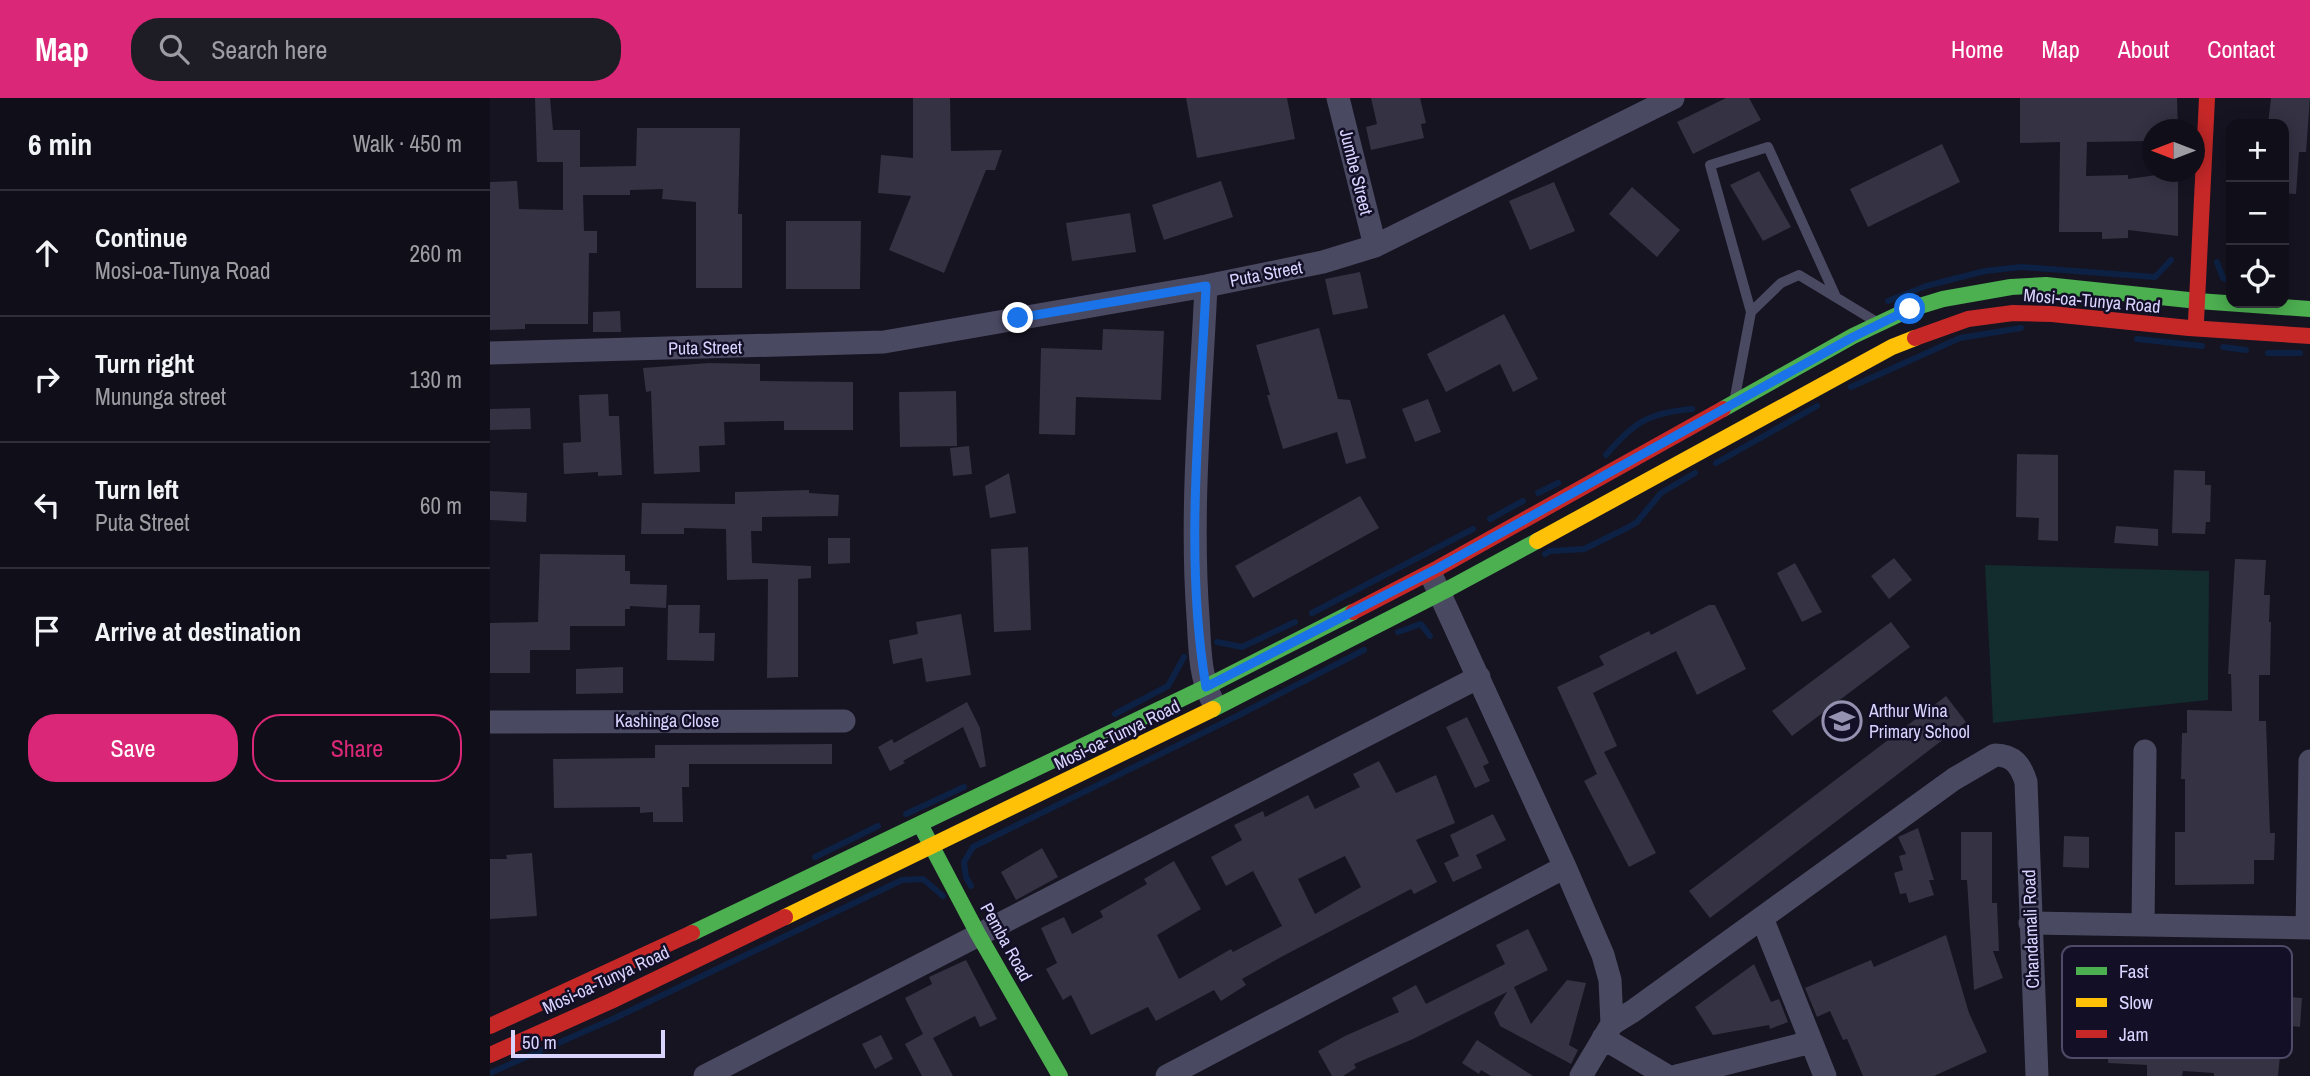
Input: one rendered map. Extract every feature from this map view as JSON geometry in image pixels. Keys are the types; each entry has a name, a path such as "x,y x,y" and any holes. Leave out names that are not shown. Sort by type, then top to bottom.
{"main road":[{"path":"2195,329 2207,98"},
{"name":"Mosi-oa-Tunya Road","path":"490,1026 921,825 1211,698 1435,582 1734,403 1878,323 1943,299 2011,287 2046,285 2198,301 2310,309"},
{"name":"Mosi-oa-Tunya Road","path":"490,1055 611,1001 932,846 1211,698 1892,347 1992,314 2045,313 2195,329 2310,336"},
{"name":"Pemba Road","path":"921,825 978,934 1060,1076"}],"street":[{"name":"Jumbe Street","path":"1338,98 1375,246"},
{"name":"Puta Street","path":"490,353 884,342 1206,286 1323,262 1375,246 1673,98"},
{"path":"1206,286 1196,492 1195,578 1200,654 1211,698"},
{"path":"1435,582 1603,955 1609,980 1607,1031"},
{"path":"705,1076 1479,677"},
{"name":"Kashinga Close","path":"490,722 844,721"},
{"path":"2144,925 2145,751"},
{"name":"Chandamali Road","path":"1762,918 1954,779 1996,755 2014,759 2022,769 2026,782 2037,1076"},
{"path":"2030,923 2309,928 2310,761"},
{"path":"1167,1076 1565,866"},
{"path":"1581,1076 1607,1031 1762,918 1825,1076"},
{"path":"1607,1031 1667,1076"},
{"path":"1677,1076 1811,1042"}],"lane":[{"path":"1734,403 1751,312 1710,165 1768,147 1836,297"},
{"path":"1751,312 1781,283 1799,275 1878,323"}],"green space":[{"path":"1985,565 2209,571 2208,700 1993,723"}],"building":[{"path":"535,98 550,98 553,130 580,130 580,167 636,166 637,128 740,128 738,214 742,214 742,288 696,288 696,202 662,199 663,189 630,190 630,195 583,195 584,231 597,231 597,253 589,253 588,324 525,324 525,329 490,330 490,182 517,181 519,209 563,210 563,162 537,162"},
{"path":"913,98 950,98 951,151 1002,150 995,170 986,170 944,273 889,250 911,196 878,193 881,155 913,158"},
{"path":"1186,98 1287,98 1295,139 1197,158"},
{"path":"1371,98 1420,98 1426,123 1421,124 1424,138 1371,150 1366,127 1377,124"},
{"path":"1726,98 1749,98 1761,120 1693,154 1677,122"},
{"path":"2020,98 2177,98 2178,119 2142,119 2142,141 2087,142 2086,176 2128,175 2128,179 2142,177 2142,182 2178,182 2178,236 2128,230 2128,238 2102,239 2102,232 2059,232 2060,142 2020,143"},
{"path":"2271,98 2310,98 2306,152 2299,152 2296,194 2289,193 2289,119 2269,119"},
{"path":"1942,144 1960,182 1868,227 1850,189"},
{"path":"1759,171 1791,227 1763,241 1730,185"},
{"path":"1221,181 1233,217 1164,240 1152,205"},
{"path":"1554,182 1575,231 1530,250 1509,201"},
{"path":"1632,187 1680,230 1657,257 1609,214"},
{"path":"1130,213 1136,252 1072,261 1066,223"},
{"path":"786,221 861,221 860,289 786,289"},
{"path":"1360,272 1368,308 1333,315 1325,279"},
{"path":"620,311 621,332 593,332 593,312"},
{"path":"1504,314 1538,379 1513,392 1500,364 1446,392 1427,354"},
{"path":"1319,328 1338,399 1350,400 1366,458 1346,464 1337,432 1283,449 1256,345"},
{"path":"1103,329 1164,331 1161,400 1076,397 1075,435 1039,434 1041,348 1102,350"},
{"path":"709,363 760,364 760,381 853,382 853,430 784,430 784,421 724,422 725,445 699,446 700,472 654,474 651,391 646,392 643,368"},
{"path":"956,391 957,446 900,447 899,392"},
{"path":"608,394 609,416 619,416 622,475 598,476 598,472 564,474 563,443 581,442 579,395"},
{"path":"1428,399 1441,432 1415,442 1402,409"},
{"path":"530,408 531,429 490,430 490,409"},
{"path":"969,446 972,474 953,476 950,448"},
{"path":"2017,454 2058,455 2058,541 2038,540 2039,518 2016,517"},
{"path":"2174,470 2205,471 2205,485 2211,485 2210,522 2206,522 2205,534 2172,533"},
{"path":"1009,473 1016,513 990,518 985,486"},
{"path":"809,490 809,493 839,495 838,516 762,517 762,531 751,531 752,563 811,566 811,578 798,579 798,677 767,678 768,579 727,580 726,529 684,528 684,534 641,534 642,503 735,504 735,492"},
{"path":"490,491 527,493 526,522 490,520"},
{"path":"1360,496 1379,528 1253,598 1235,566"},
{"path":"2116,526 2158,529 2158,546 2114,543"},
{"path":"828,538 850,538 850,563 828,564"},
{"path":"1028,547 1031,630 994,632 991,549"},
{"path":"540,554 625,555 625,571 630,571 630,584 667,585 666,608 630,606 630,609 625,609 625,626 570,626 570,650 530,650 530,673 490,673 490,623 538,622"},
{"path":"1894,558 1912,580 1889,599 1871,576"},
{"path":"2235,559 2266,560 2264,595 2270,595 2270,675 2259,675 2259,721 2266,721 2270,833 2275,833 2274,860 2254,860 2254,884 2175,885 2175,832 2185,832 2185,779 2181,779 2182,733 2187,733 2187,710 2232,711 2231,674 2228,674"},
{"path":"1795,563 1822,612 1802,622 1777,573"},
{"path":"668,605 700,605 699,633 715,633 714,661 667,660"},
{"path":"1709,605 1715,605 1746,669 1697,695 1676,651 1593,693 1617,746 1604,752 1656,853 1629,867 1584,781 1597,774 1557,687 1604,665 1599,656 1649,631 1651,635"},
{"path":"961,614 971,675 926,682 922,658 893,664 889,640 918,634 916,622"},
{"path":"1891,622 1910,647 1792,736 1772,711"},
{"path":"623,667 623,693 576,694 576,669"},
{"path":"1946,696 1966,722 1710,918 1689,891"},
{"path":"967,702 980,728 986,766 980,768 963,727 890,771 878,747 892,739 894,743"},
{"path":"1467,717 1489,763 1483,766 1490,781 1475,788 1446,727"},
{"path":"832,744 832,764 689,764 689,787 682,787 683,822 653,822 653,812 640,813 640,807 554,808 553,759 655,758 655,745"},
{"path":"1379,761 1396,793 1436,775 1455,823 1416,840 1437,882 1414,894 1411,889 1283,956 1242,979 1246,985 1221,1001 1214,990 1156,1021 1148,1007 1091,1035 1071,995 1063,1000 1046,969 1057,963 1041,928 1064,917 1072,934 1103,917 1100,911 1147,884 1144,879 1174,861 1201,909 1157,935 1179,979 1231,949 1233,952 1282,926 1253,871 1226,886 1211,857 1242,840 1234,825 1263,811 1265,817 1308,795 1315,809 1360,787 1353,774","holes":["1345,856 1361,887 1315,914 1298,879"]},
{"path":"1493,814 1506,840 1476,855 1482,868 1453,882 1444,863 1459,856 1450,835"},
{"path":"1918,828 1934,880 1929,880 1934,895 1909,903 1906,893 1900,894 1894,873 1903,870 1899,856 1906,854 1898,837"},
{"path":"1961,832 1992,832 1992,903 1997,903 1999,951 1993,951 2003,978 1974,990 1967,880 1961,880"},
{"path":"2064,836 2089,837 2089,868 2063,867"},
{"path":"1042,848 1058,877 1016,900 1001,872"},
{"path":"532,853 537,916 490,919 490,859 507,859 506,855"},
{"path":"1528,929 1548,970 1514,987 1531,1024 1567,980 1586,983 1569,1045 1578,1050 1571,1064 1500,1026 1494,1013 1507,992 1413,1039 1354,1064 1356,1068 1343,1076 1332,1076 1318,1051 1399,1012 1392,998 1416,985 1426,1004 1505,964 1496,945"},
{"path":"1946,935 1969,1013 1987,1052 1934,1076 1863,1076 1847,1039 1843,1040 1830,1011 1817,1017 1805,988 1871,960 1874,967"},
{"path":"966,960 997,1019 980,1027 975,1016 933,1038 953,1076 922,1076 905,1044 923,1034 905,998 932,984 929,977"},
{"path":"1754,964 1771,1002 1779,999 1788,1022 1770,1029 1769,1025 1713,1035 1695,1007"},
{"path":"2292,997 2302,998 2300,1027 2292,1026"},
{"path":"881,1035 893,1059 875,1069 862,1044"},
{"path":"1477,1040 1533,1076 1491,1076 1481,1070 1479,1074 1462,1063"},
{"path":"2108,1058 2280,1058 2278,1076 2214,1076 2214,1073 2183,1071 2182,1076 2147,1076 2147,1065 2108,1063"}],"waterway":[{"path":"1888,301 1926,286 1985,271 2021,267 2155,277 2171,260"},
{"path":"2217,262 2223,278 2226,279"},
{"path":"1851,387 1960,338 2021,328"},
{"path":"2137,339 2202,346"},
{"path":"2223,347 2246,350"},
{"path":"2268,353 2300,353"},
{"path":"1716,463 1817,406"},
{"path":"1606,455 1625,434 1643,421 1664,413 1692,409"},
{"path":"1545,554 1550,551 1584,549 1629,527 1637,522 1661,493 1695,473"},
{"path":"1538,493 1558,483"},
{"path":"1490,519 1523,501"},
{"path":"1312,613 1473,529"},
{"path":"1217,642 1242,647 1295,622"},
{"path":"1398,632 1421,624 1430,636"},
{"path":"971,886 966,877 964,862 973,847 1364,650"},
{"path":"1115,714 1168,686 1184,657"},
{"path":"906,814 964,787"},
{"path":"815,857 878,826"},
{"path":"490,1073 613,1019 902,880 923,879 943,896"}],"traffic: fast":[{"path":"1723,409 1853,336 1910,309 1943,299 2011,287 2046,285 2198,301 2310,309"},
{"path":"1213,709 1537,541"},
{"path":"692,933 1206,687 1353,612"},
{"path":"921,826 978,934 1060,1076"}],"traffic: slow":[{"path":"1537,541 1892,347 1915,338"},
{"path":"785,917 1213,709"}],"traffic: jam":[{"path":"2196,321 2207,98"},
{"path":"1915,338 1968,319 2013,313 2310,336"},
{"path":"1353,612 1438,568 1723,409"},
{"path":"490,1055 611,1001 785,917"},
{"path":"490,1026 692,933"}],"place":[{"name":"Arthur Wina Primary School","path":"1842,721"}],"route":[{"path":"1018,318 1206,286 1196,492 1195,578 1200,654 1206,687 1438,568 1878,323 1910,309"}]}
